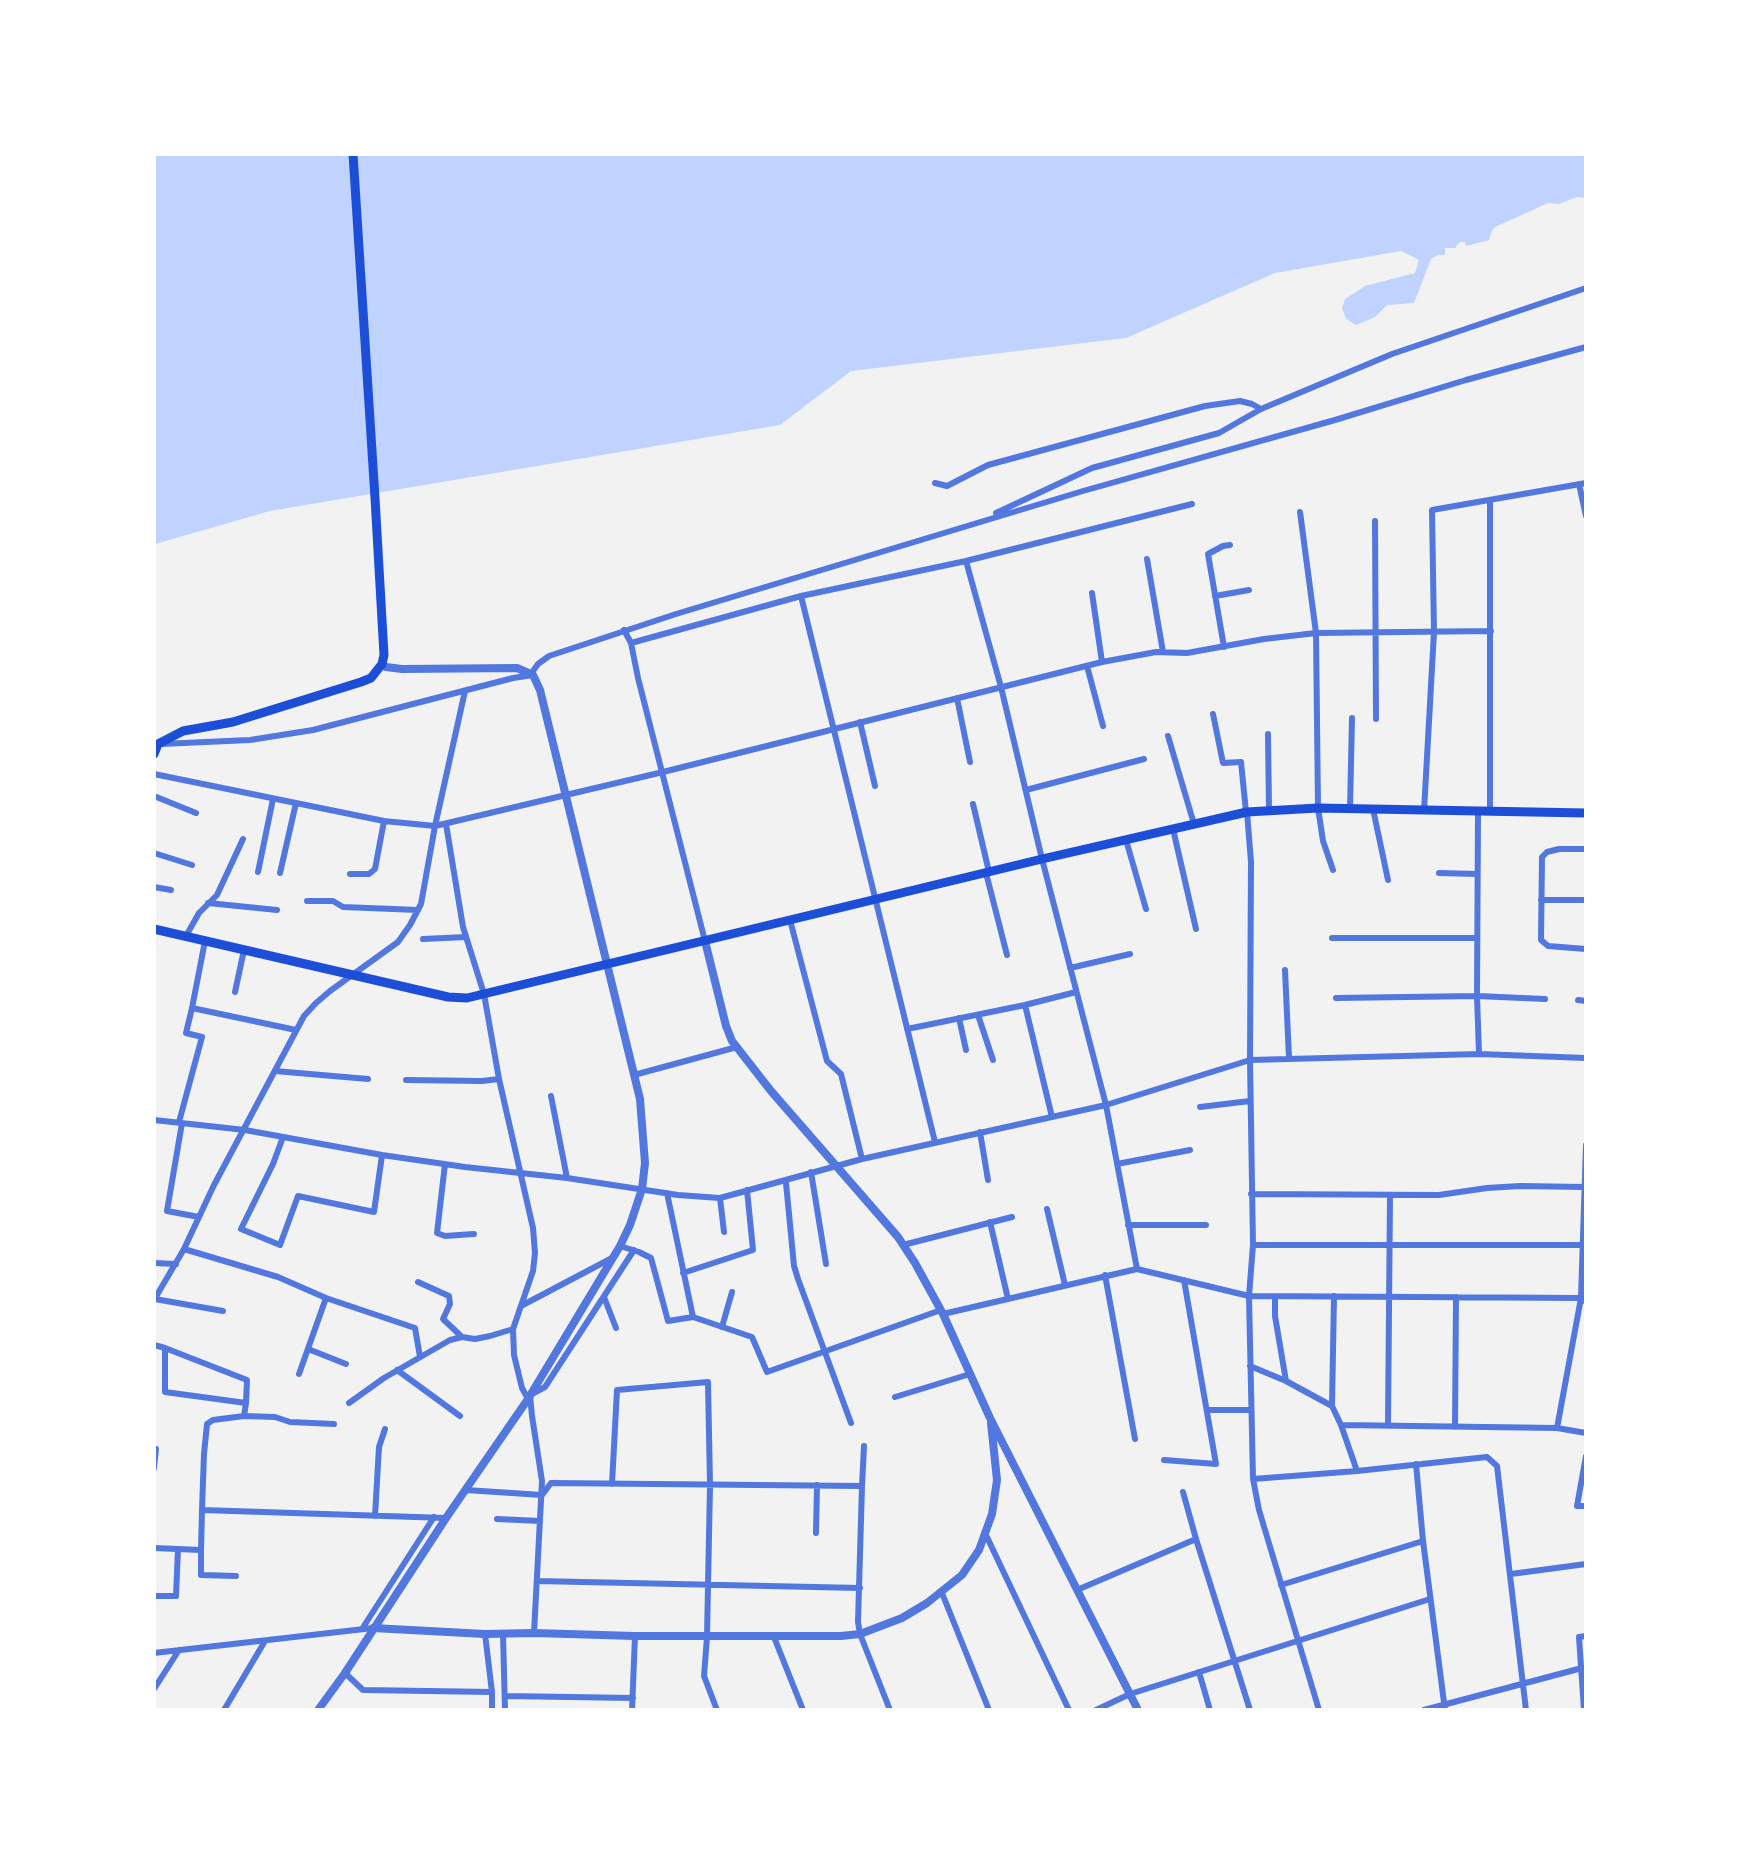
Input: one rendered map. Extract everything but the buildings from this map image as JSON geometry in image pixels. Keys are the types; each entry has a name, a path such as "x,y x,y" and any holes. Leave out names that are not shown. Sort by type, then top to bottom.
{"main road":[{"path":"154,754 156,744 193,728 233,722 371,678 383,660 353,154"},
{"path":"154,929 447,998 467,998 1246,812 1318,808 1586,813"}],"street":[{"path":"976,522 1092,468 1219,433 1261,408 1392,354 1586,288"},
{"path":"533,675 538,664 549,656 624,630 924,540 976,522 1586,347"},
{"path":"935,483 947,486 988,465 1205,406 1240,401 1261,408"},
{"path":"1424,810 1434,632 1431,510 1582,483 1586,516"},
{"path":"1490,500 1490,811"},
{"path":"632,643 801,596 966,561 1192,504"},
{"path":"1300,512 1316,633 1318,808 1323,841 1333,870"},
{"path":"1375,521 1376,719"},
{"path":"1224,647 1208,554 1230,545"},
{"path":"1147,559 1163,652"},
{"path":"966,561 1001,687 1042,859 1106,1106 1137,1269"},
{"path":"1215,596 1249,590"},
{"path":"1092,593 1102,662"},
{"path":"801,596 935,1142"},
{"path":"624,630 632,643 638,678 726,1026 737,1047 903,1245 942,1312 990,1418 1138,1710"},
{"path":"154,774 384,821 435,826 663,772 1102,662 1156,652 1187,653 1264,639 1316,633 1491,631"},
{"path":"318,1710 529,1397 613,1258 630,1225 642,1189 645,1163 640,1099 540,690 533,675 517,668 402,669 386,667 383,660"},
{"path":"1087,666 1103,726"},
{"path":"156,744 250,740 313,730 513,678 533,675"},
{"path":"223,1311 155,1299 184,1249 304,1016 316,1003 398,942 418,910 465,691"},
{"path":"957,698 970,762"},
{"path":"1213,714 1223,763 1241,762 1251,862 1250,1101 1253,1245 1249,1296 1253,1479 1259,1510 1319,1710"},
{"path":"1350,809 1352,718"},
{"path":"860,722 875,786"},
{"path":"1268,734 1269,810"},
{"path":"1168,736 1194,824"},
{"path":"1026,790 1144,759"},
{"path":"154,796 196,813"},
{"path":"258,872 273,799"},
{"path":"280,873 296,803"},
{"path":"973,804 1007,955"},
{"path":"1373,809 1388,880"},
{"path":"1478,810 1479,1054"},
{"path":"350,874 369,874 375,869 384,821"},
{"path":"446,824 466,937 484,994 499,1079 533,1227 535,1253 533,1271 513,1329 514,1355 522,1388 529,1397 542,1475 534,1632"},
{"path":"1173,829 1196,929"},
{"path":"186,936 199,913 217,895 243,839"},
{"path":"1126,840 1146,909"},
{"path":"1586,849 1559,849 1547,852 1542,857 1541,900 1541,940 1548,946 1586,949"},
{"path":"154,853 192,865"},
{"path":"1439,873 1477,874"},
{"path":"154,887 171,890"},
{"path":"1541,900 1586,900"},
{"path":"307,901 333,901 343,907 418,910"},
{"path":"208,903 277,910"},
{"path":"790,920 827,1060 841,1074 862,1159"},
{"path":"423,939 466,937"},
{"path":"1332,938 1477,938"},
{"path":"199,1217 167,1211 180,1123 202,1037 186,1033 205,941"},
{"path":"235,992 244,950"},
{"path":"1070,968 1130,954"},
{"path":"1286,970 1289,1058"},
{"path":"907,1029 1076,992"},
{"path":"1336,998 1477,996 1545,999"},
{"path":"1578,1000 1586,1001"},
{"path":"1025,1005 1052,1117"},
{"path":"192,1008 296,1030"},
{"path":"978,1014 993,1060"},
{"path":"959,1018 966,1050"},
{"path":"634,1075 737,1047"},
{"path":"154,1120 245,1130 445,1164 720,1198 862,1159 1106,1106 1250,1059 1479,1054 1586,1058"},
{"path":"275,1071 368,1079"},
{"path":"406,1080 482,1081 499,1079"},
{"path":"550,1096 567,1178"},
{"path":"1200,1107 1250,1101"},
{"path":"980,1132 988,1179"},
{"path":"282,1137 273,1164 242,1229 280,1245 298,1196 374,1212 382,1155"},
{"path":"1557,1428 1583,1300 1586,1145"},
{"path":"1117,1164 1190,1150"},
{"path":"445,1164 437,1233 445,1236 474,1234"},
{"path":"812,1172 826,1264"},
{"path":"786,1184 794,1266 851,1423"},
{"path":"1251,1194 1438,1195 1520,1186 1584,1187"},
{"path":"683,1273 753,1250 747,1190"},
{"path":"667,1193 693,1317"},
{"path":"1388,1425 1390,1196"},
{"path":"720,1198 724,1232"},
{"path":"1047,1209 1065,1285"},
{"path":"903,1245 1012,1218"},
{"path":"990,1222 1008,1299"},
{"path":"1128,1225 1206,1225"},
{"path":"1253,1245 1583,1245"},
{"path":"620,1246 651,1258 669,1321 693,1317 752,1337 767,1372 942,1312 1137,1269 1249,1296 1583,1300"},
{"path":"184,1249 278,1277 326,1298 415,1328 420,1357"},
{"path":"529,1397 545,1387 634,1250"},
{"path":"521,1306 613,1258"},
{"path":"154,1263 176,1264"},
{"path":"1105,1275 1135,1439"},
{"path":"1164,1460 1216,1464 1185,1280"},
{"path":"418,1282 448,1296 450,1304 443,1319 462,1337"},
{"path":"722,1327 732,1292"},
{"path":"1334,1296 1332,1406 1357,1471"},
{"path":"604,1297 616,1328"},
{"path":"1275,1297 1275,1316 1286,1382"},
{"path":"1455,1427 1456,1297"},
{"path":"299,1374 326,1298"},
{"path":"349,1403 397,1370 450,1340 462,1337 475,1339 513,1329"},
{"path":"154,1344 247,1380 244,1416"},
{"path":"165,1348 165,1392 246,1402"},
{"path":"308,1349 346,1364"},
{"path":"1250,1366 1332,1406"},
{"path":"397,1370 460,1416"},
{"path":"895,1397 970,1374"},
{"path":"612,1484 617,1390 708,1382 710,1485 704,1676 717,1710"},
{"path":"1207,1410 1251,1410"},
{"path":"236,1576 201,1575 207,1424 213,1420 244,1416 275,1417 290,1422 334,1425"},
{"path":"154,1653 373,1628 485,1634 534,1632 707,1637 860,1634 902,1618 942,1593 962,1575 979,1550 992,1514 997,1480 990,1418"},
{"path":"1341,1425 1557,1428 1586,1433"},
{"path":"375,1516 379,1447 385,1429"},
{"path":"864,1446 858,1622 860,1634 890,1710"},
{"path":"154,1468 156,1449"},
{"path":"1586,1456 1576,1506 1586,1506"},
{"path":"1253,1479 1487,1457 1497,1466 1526,1710"},
{"path":"1416,1464 1423,1541 1444,1706"},
{"path":"542,1495 551,1483 862,1486"},
{"path":"816,1533 817,1485"},
{"path":"466,1490 542,1495"},
{"path":"1183,1492 1250,1710"},
{"path":"202,1510 446,1518"},
{"path":"362,1629 434,1517"},
{"path":"497,1520 540,1521"},
{"path":"986,1535 1069,1710"},
{"path":"1077,1590 1196,1539"},
{"path":"1281,1584 1423,1541"},
{"path":"154,1548 201,1550"},
{"path":"154,1596 176,1596 178,1549"},
{"path":"1511,1574 1586,1564"},
{"path":"537,1581 860,1588"},
{"path":"942,1593 990,1710"},
{"path":"1096,1710 1130,1694 1430,1599"},
{"path":"485,1634 492,1710"},
{"path":"503,1634 505,1710"},
{"path":"632,1710 635,1636"},
{"path":"774,1636 803,1710"},
{"path":"1584,1710 1580,1637 1586,1636"},
{"path":"224,1710 265,1641"},
{"path":"154,1689 180,1650"},
{"path":"1424,1710 1582,1668"},
{"path":"1199,1672 1210,1710"},
{"path":"345,1673 363,1690 492,1692"},
{"path":"506,1696 633,1698"}],"water":[{"path":"155,155 1585,155 1585,198 1577,197 1559,204 1548,203 1495,227 1489,240 1466,246 1465,242 1460,242 1455,248 1445,248 1445,255 1438,255 1431,259 1414,303 1387,305 1375,317 1356,325 1346,319 1342,308 1345,299 1365,286 1415,273 1419,260 1401,251 1275,273 1126,338 851,371 780,425 270,511 155,544"}]}
